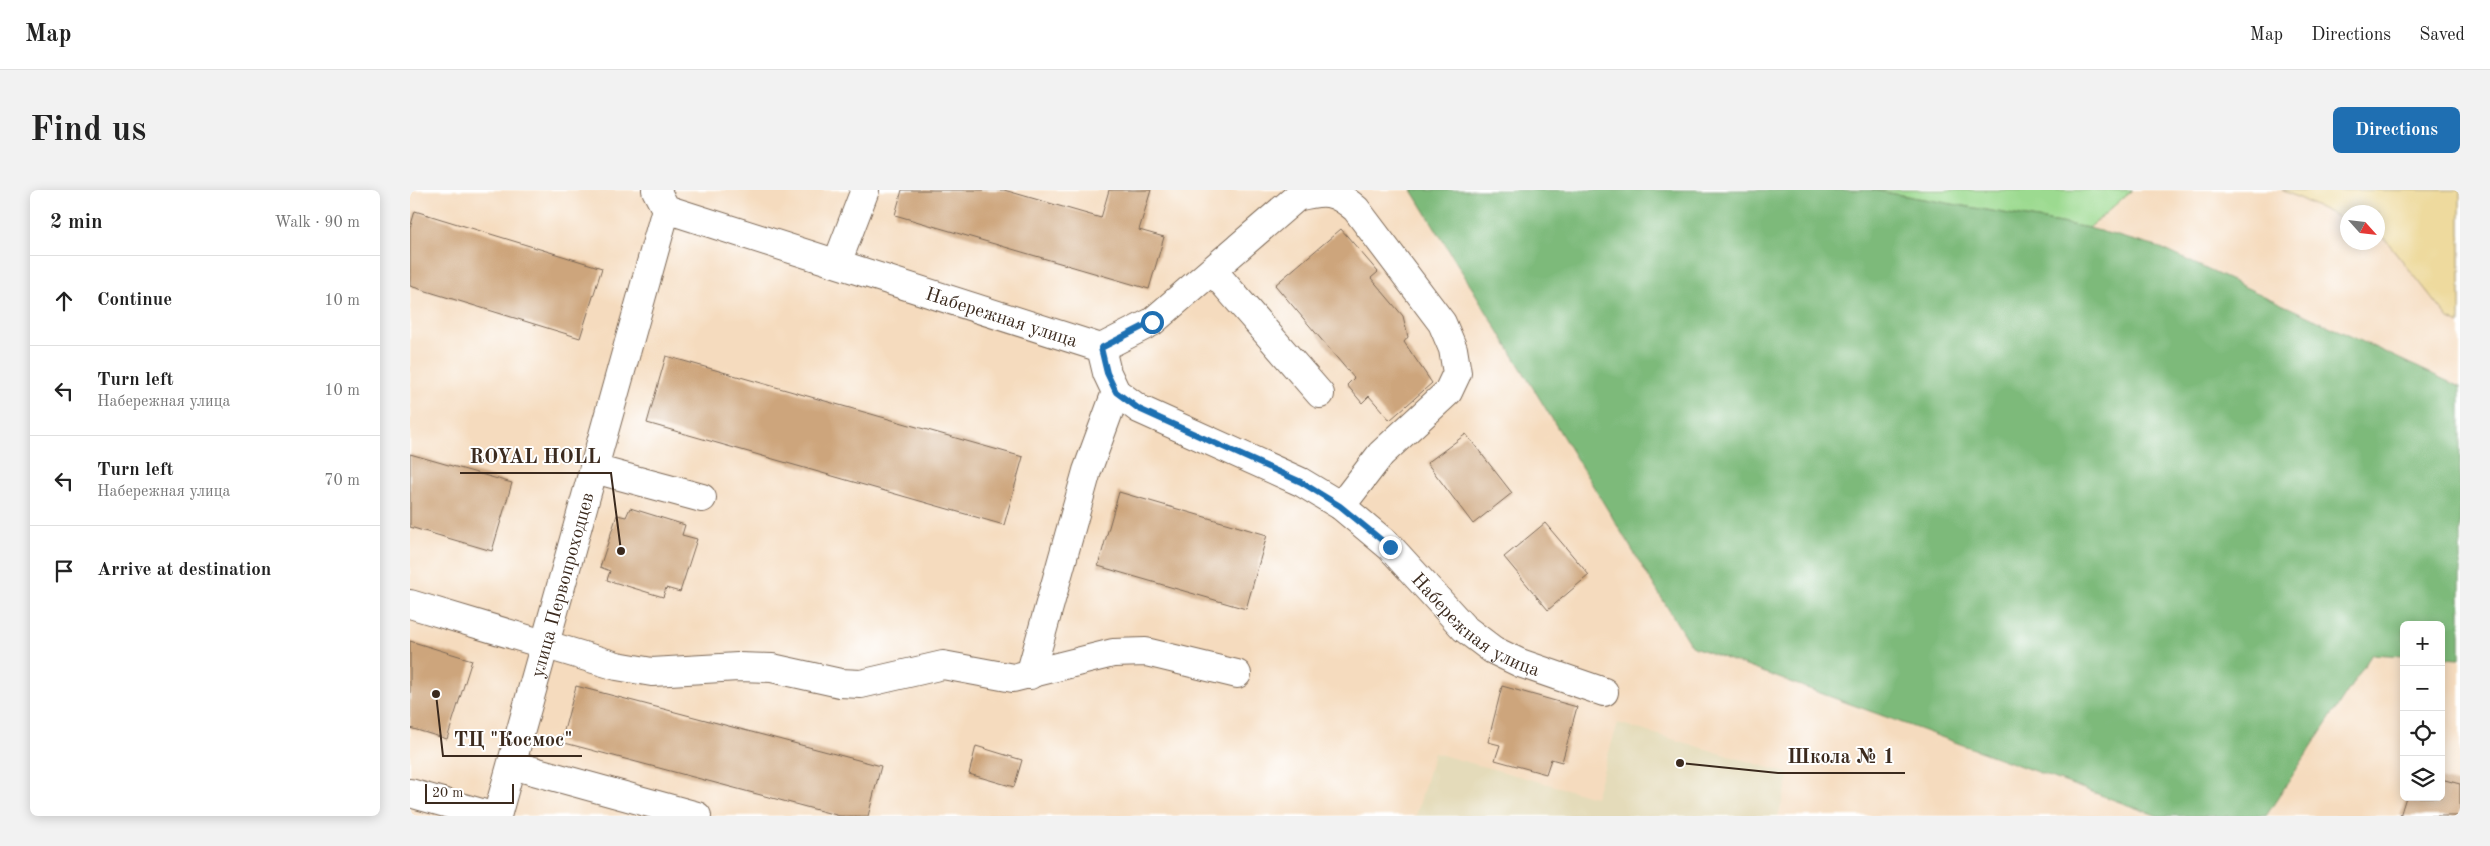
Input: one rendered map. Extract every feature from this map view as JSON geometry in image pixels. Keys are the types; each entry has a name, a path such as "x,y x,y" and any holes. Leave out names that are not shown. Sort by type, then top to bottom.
{"street":[{"path":"837,262 866,190"},
{"path":"1101,348 1152,322 1297,197 1319,190 1340,195 1356,209 1442,323 1453,349 1457,373 1448,392 1381,454 1340,506"},
{"name":"Набережная улица","path":"661,200 837,262 1101,348 1107,373 1116,392 1139,409 1301,482 1340,506 1390,547 1464,628 1493,650 1520,663 1604,692"},
{"name":"улица Первопроходцев","path":"497,816 594,469 661,200"},
{"path":"1213,271 1320,394"},
{"path":"1030,675 1087,471 1116,392"},
{"path":"594,469 702,498"},
{"path":"410,604 617,666 652,672 738,667 772,668 840,683 861,684 943,665 1013,678 1114,653 1146,652 1237,674"},
{"path":"512,765 697,816"},
{"path":"410,793 492,816"}],"shaded area":[{"path":"1618,723 1790,774 1778,816 1416,816 1434,753 1595,797"}],"green space":[{"path":"1412,190 1872,190 2089,228 2161,248 2460,387 2460,659 2445,658 2445,621 2400,621 2400,656 2372,654 2266,816 2158,816 1691,646"},
{"path":"1872,190 2132,190 2089,228"}],"sand":[{"path":"2282,190 2460,190 2460,324 2449,319 2385,239 2385,205 2340,205 2340,218"}],"building":[{"path":"902,190 1004,190 1101,218 1109,190 1151,190 1139,230 1164,237 1149,289 895,215"},
{"path":"415,211 602,268 580,338 410,286 410,228"},
{"path":"1341,229 1378,272 1371,278 1403,316 1408,337 1404,342 1432,383 1390,420 1369,396 1362,403 1347,385 1354,378 1275,285"},
{"path":"666,356 1023,457 1004,525 647,423"},
{"path":"1466,434 1512,493 1473,524 1427,463"},
{"path":"410,454 512,483 492,551 410,527"},
{"path":"1119,492 1267,535 1246,609 1098,566"},
{"path":"630,508 685,525 682,535 697,539 680,592 666,588 663,597 607,580 610,571 600,567 617,515 626,517"},
{"path":"1545,523 1589,575 1548,610 1504,557"},
{"path":"410,641 472,660 447,739 410,728"},
{"path":"576,686 881,766 868,816 840,816 561,742"},
{"path":"1502,686 1577,707 1562,762 1551,759 1546,774 1495,760 1500,745 1488,742"},
{"path":"976,746 1022,760 1014,787 969,774"},
{"path":"2445,780 2460,784 2460,816 2400,816 2405,801 2445,801"}],"place":[{"name":"ROYAL HOLL","path":"621,551"},
{"name":"ТЦ \"Космос\"","path":"436,694"},
{"name":"Школа № 1","path":"1680,763"}],"route":[{"path":"1152,322 1101,348 1107,373 1116,392 1139,409 1301,482 1340,506 1390,547"}]}
